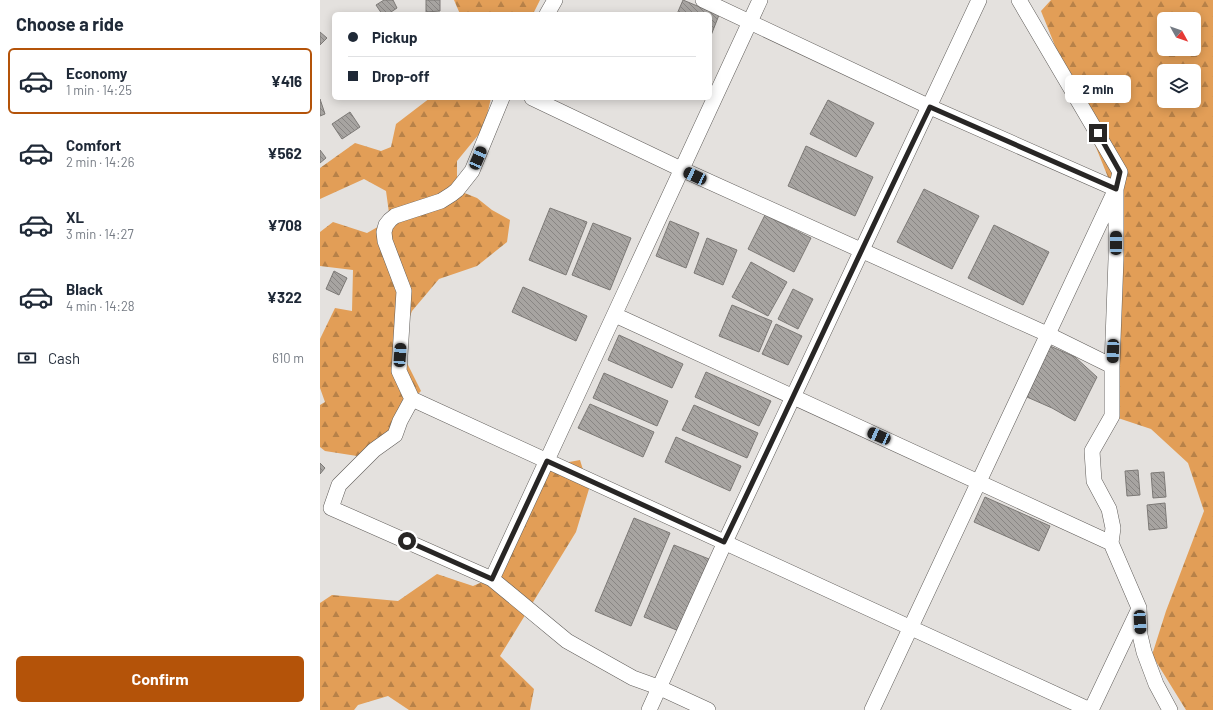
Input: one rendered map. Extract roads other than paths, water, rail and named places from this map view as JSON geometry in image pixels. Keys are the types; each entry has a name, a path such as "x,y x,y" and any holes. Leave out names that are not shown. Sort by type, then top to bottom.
{"street":[{"path":"548,12 555,0"},
{"path":"703,0 930,107 1116,189"},
{"path":"492,579 760,0"},
{"path":"649,710 724,542 793,398 860,251 930,107 979,0"},
{"path":"872,710 1116,189 1120,172 1019,0"},
{"path":"501,100 472,170 457,190 441,200 395,216 386,225 384,232 385,242 404,291 399,371 412,398 1091,710 1139,608"},
{"path":"536,100 681,169 1047,334 1112,366"},
{"path":"1116,189 1116,259 1112,366 1112,416 1092,451 1094,481 1109,509 1113,528 1111,543 1139,608 1140,635 1144,652 1156,684 1170,710"},
{"path":"615,315 1111,543"},
{"path":"412,398 400,421 395,435 374,450 338,486 331,508 492,579 567,641 633,678 658,687 708,710"}]}
